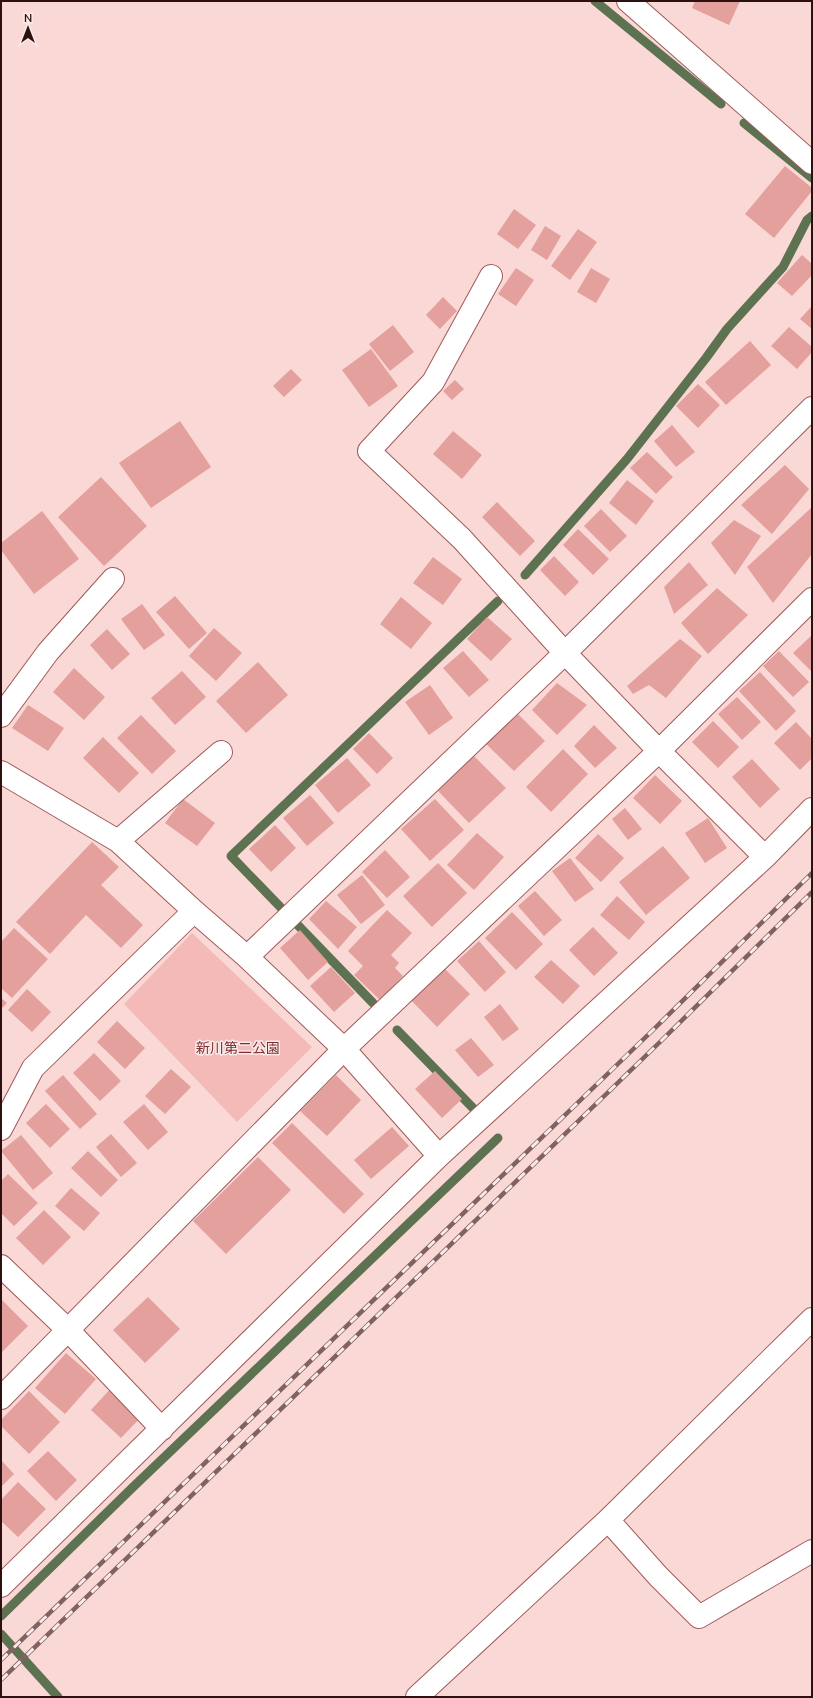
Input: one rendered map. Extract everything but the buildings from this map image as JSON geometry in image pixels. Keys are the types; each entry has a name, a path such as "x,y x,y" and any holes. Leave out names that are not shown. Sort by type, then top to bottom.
{"street":[{"path":"628,1 812,163"},
{"path":"491,276 433,382 368,451 462,539 565,653 659,751 765,857"},
{"path":"247,957 565,653 812,408"},
{"path":"1,716 48,652 113,579"},
{"path":"1,1398 344,1049 659,751 812,599"},
{"path":"118,841 221,752"},
{"path":"1,772 118,841 194,911 247,957 344,1049 439,1156"},
{"path":"1,1586 439,1156 765,857 812,809"},
{"path":"1,1129 33,1068 194,911"},
{"path":"1,1266 68,1330 162,1429"},
{"path":"417,1697 608,1520 812,1319"},
{"path":"608,1520 658,1576 699,1617 812,1551"}],"green space":[{"name":"新川第二公園","path":"192,933 312,1047 237,1122 124,1004"}],"waterway":[{"path":"595,1 721,104"},
{"path":"744,123 812,178"},
{"path":"525,575 627,459 727,329 783,267 807,220 812,216"},
{"path":"373,1003 231,856 498,601"},
{"path":"397,1030 473,1108"},
{"path":"1,1616 131,1489 498,1138"},
{"path":"1,1634 58,1697"}],"railway":[{"path":"1,1660 652,1031 812,873"},
{"path":"1,1680 661,1041 812,892"}]}
